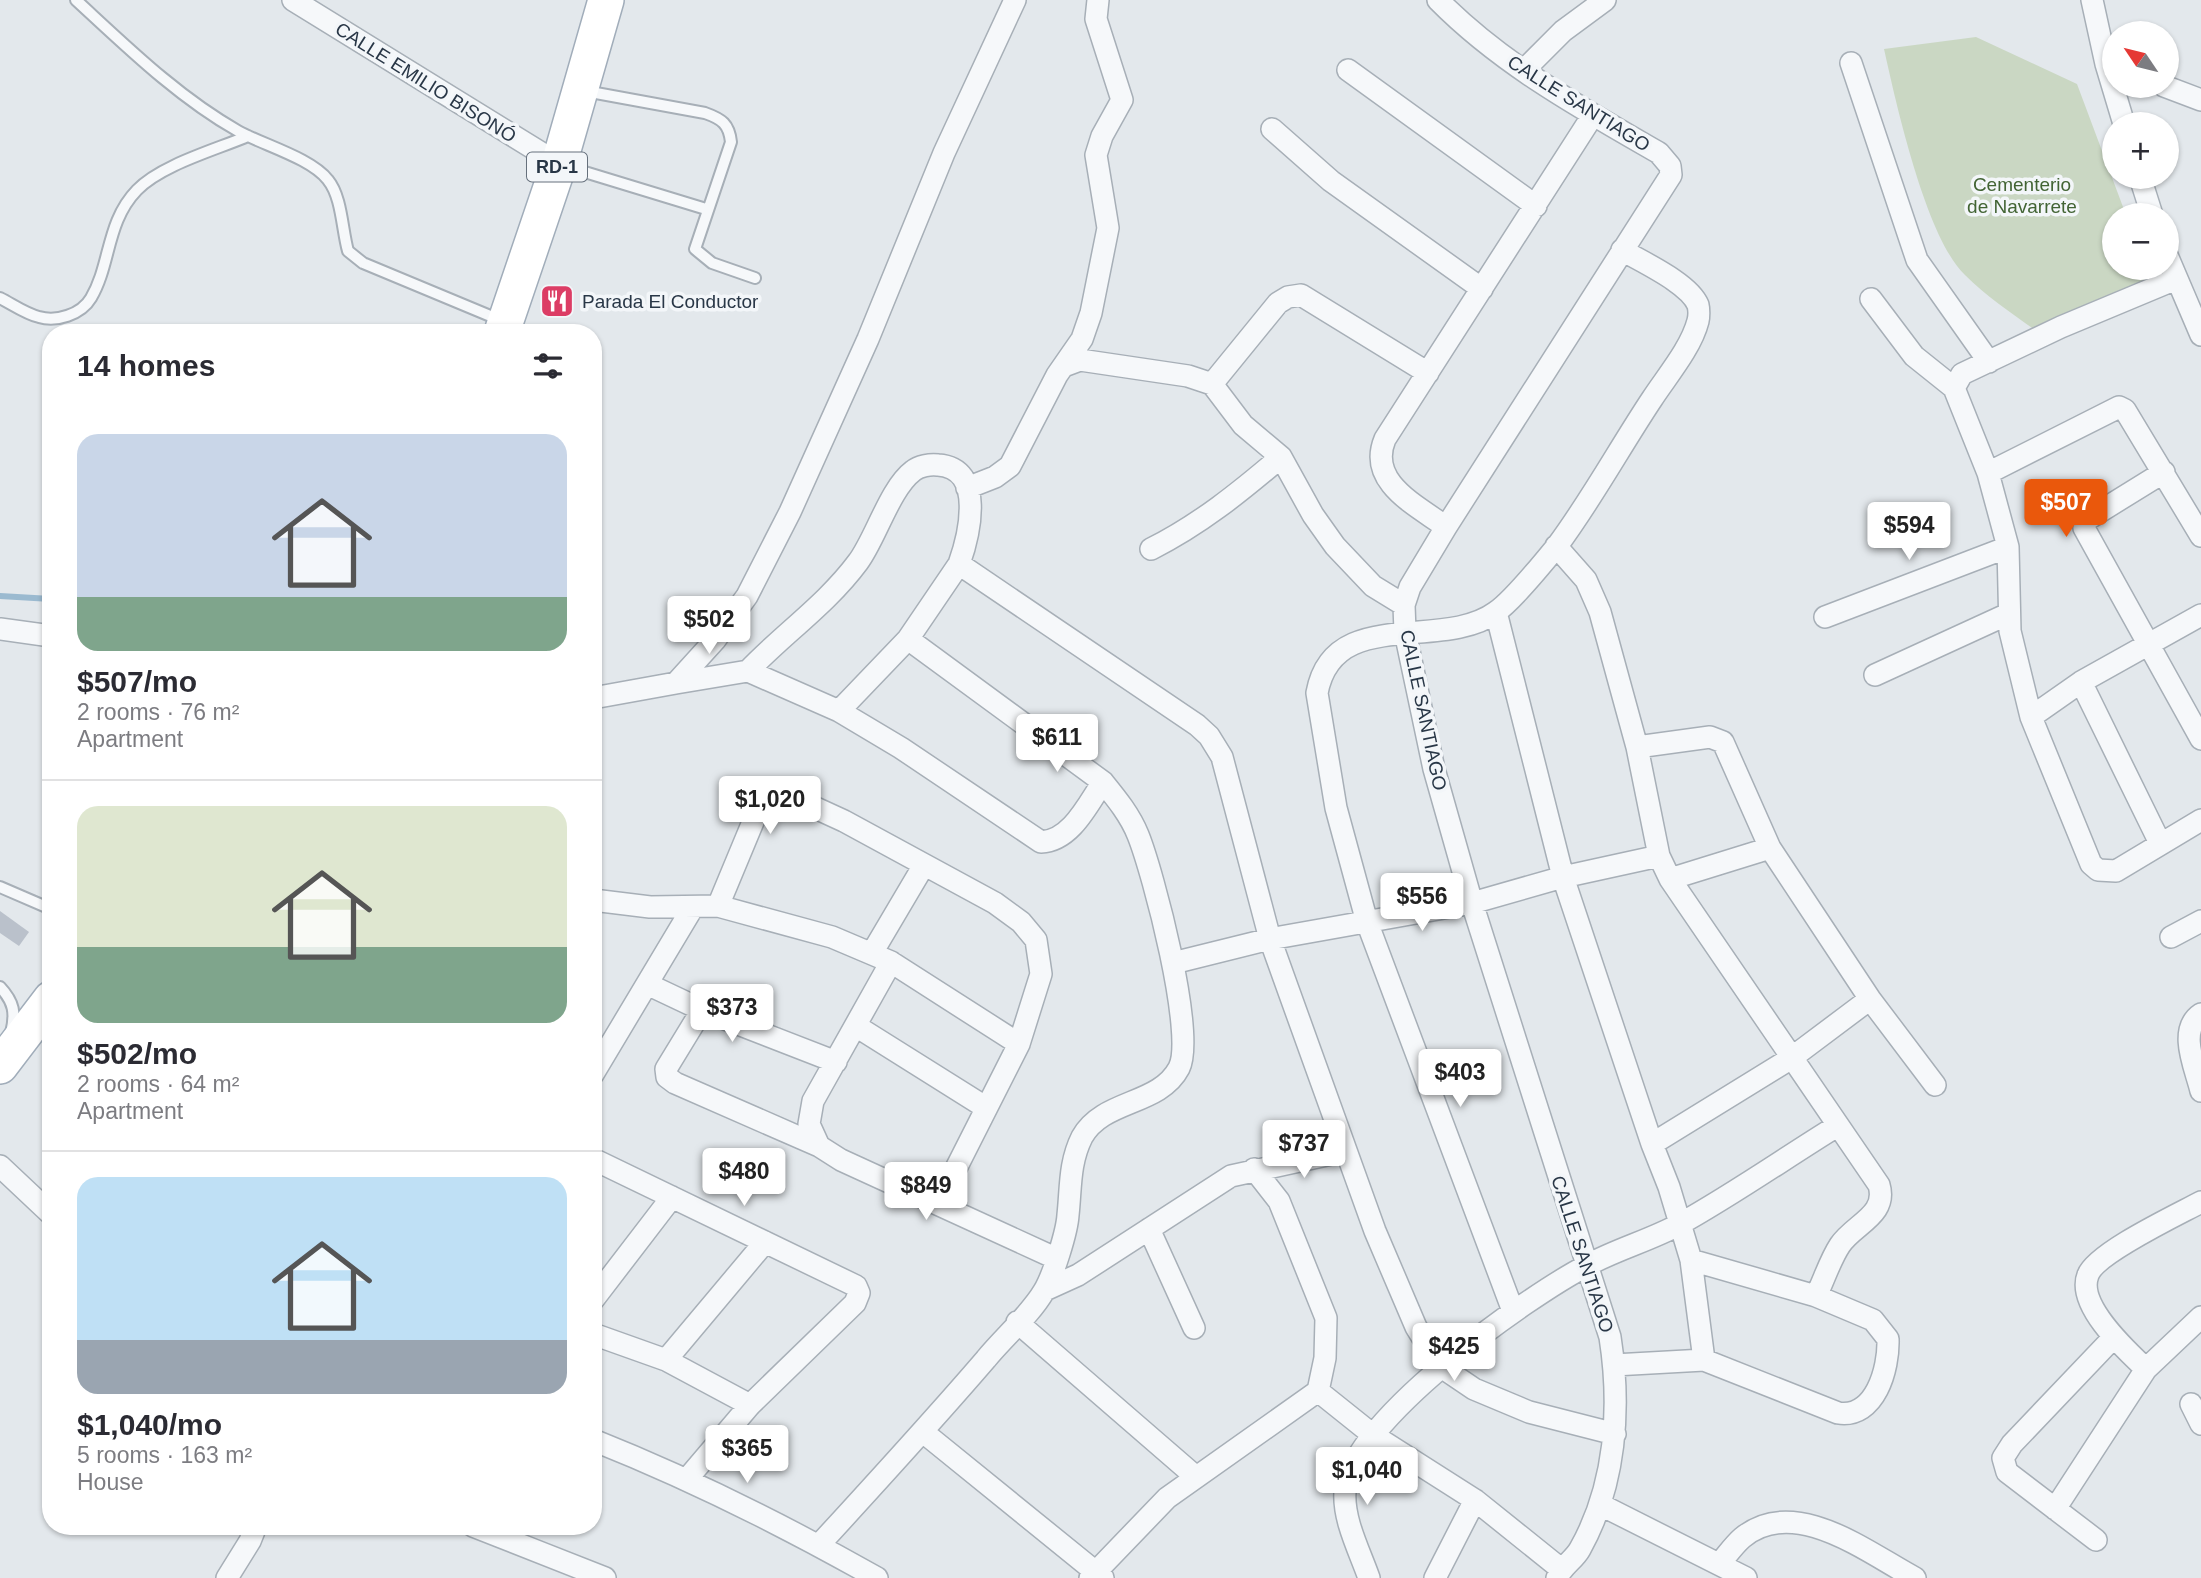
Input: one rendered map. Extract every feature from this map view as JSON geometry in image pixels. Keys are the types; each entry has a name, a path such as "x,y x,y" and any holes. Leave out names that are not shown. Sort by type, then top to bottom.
{"main road":[{"name":"RD-1","path":"505,324 559,164 606,0"},
{"path":"0,1065 42,1011"}],"street":[{"name":"CALLE EMILIO BISONÓ","path":"293,0 559,164"},
{"path":"677,683 715,640 747,596 790,512 868,340 944,153 1015,0"},
{"path":"967,488 995,477 1010,466 1064,366 1082,339 1102,264 1108,228 1096,155 1102,136 1122,100 1096,19 1098,0"},
{"name":"CALLE SANTIAGO","path":"1438,0 1488,45 1593,116 1659,153 1670,166 1668,184 1622,250 1446,527 1410,587 1404,605 1405,632 1434,769 1472,903 1610,1337 1614,1365 1615,1434 1601,1505 1579,1552 1559,1574"},
{"path":"1524,70 1563,31 1605,0"},
{"path":"2092,0 2102,36"},
{"path":"1851,63 1917,260 1989,362"},
{"path":"1348,70 1535,206"},
{"path":"2179,92 2201,100"},
{"path":"1446,527 1397,491 1380,465 1380,452 1385,439 1593,116"},
{"path":"1272,129 1331,181 1482,289"},
{"path":"1513,1311 1367,922 1336,808 1317,693 1320,675 1339,651 1353,644 1405,632 1466,624 1496,612 1556,546 1676,361 1698,322 1699,307 1692,296 1667,276 1622,250"},
{"path":"1954,388 1962,374 2062,327 2174,280"},
{"path":"2176,280 2201,335"},
{"path":"1212,384 1278,303 1288,297 1301,295 1428,373"},
{"path":"1871,299 1914,356 1954,388 1989,473 2008,547 2008,614 2031,717 2087,856 2098,870 2116,872 2201,820"},
{"path":"1064,366 1080,360 1188,376 1212,384 1243,425 1281,457 1313,515 1335,546 1373,586 1404,605"},
{"path":"1989,473 2119,407 2125,410 2201,536"},
{"path":"1151,550 1181,534 1237,495 1281,457"},
{"path":"748,671 835,590 860,560 881,516 912,471 930,464 946,465 959,474 967,488 972,514 968,538 959,564 908,639 839,711"},
{"path":"2164,472 2088,519 2084,528 2150,642 2201,740"},
{"path":"1556,546 1586,580 1600,612 1637,747 1659,856 1670,879 1790,1059 1879,1185 1882,1195 1878,1208 1839,1246 1816,1296"},
{"path":"1825,617 2008,547"},
{"path":"959,564 1129,676 1209,736 1222,757 1270,939 1345,1151 1416,1327 1440,1367 1505,1404 1615,1434"},
{"path":"1496,612 1563,877 1652,1143 1669,1186 1691,1260 1704,1360"},
{"path":"1875,674 2008,614"},
{"path":"2031,717 2081,682 2201,615"},
{"path":"0,629 42,635"},
{"path":"819,1545 923,1432 1045,1290 1068,1216 1071,1166 1082,1138 1104,1114 1156,1091 1179,1067 1183,1054 1173,963 1138,835 1124,808 1103,782 908,639"},
{"path":"602,696 748,671 839,711 901,748 1041,842 1053,842 1066,832 1103,782"},
{"path":"2081,682 2160,843"},
{"path":"1637,747 1710,737 1723,742 1770,848 1870,999 1935,1084"},
{"path":"718,906 768,789 786,793 844,821 995,903 1021,922 1036,940 1041,974 1019,1044 938,1204"},
{"path":"1670,879 1770,848"},
{"path":"1173,963 1270,939 1472,903 1563,877 1659,856"},
{"path":"872,953 924,864"},
{"path":"602,901 650,907 718,906 832,937 891,962 1019,1044"},
{"path":"602,1059 693,907"},
{"path":"2171,937 2201,921"},
{"path":"819,1146 809,1124 813,1101 891,962"},
{"path":"647,984 702,1010 836,1062"},
{"path":"1652,1143 1790,1059 1870,999"},
{"path":"702,1010 666,1069 667,1077 675,1083 819,1146 841,1160 1055,1258"},
{"path":"2201,1014 2194,1019 2189,1032 2201,1091"},
{"path":"856,1026 985,1107"},
{"path":"1369,1578 1347,1514 1344,1491 1350,1471 1373,1435 1440,1367 1513,1311 1586,1266 1679,1225 1837,1126"},
{"path":"1045,1290 1065,1283 1231,1176 1345,1151"},
{"path":"602,1163 856,1286 859,1293 855,1303 750,1405 687,1479"},
{"path":"0,1166 42,1206"},
{"path":"923,1432 1096,1576 1167,1498 1318,1391 1325,1358 1326,1318 1279,1200 1254,1169"},
{"path":"602,1288 672,1197"},
{"path":"2146,1369 2113,1338 2095,1311 2086,1287 2088,1275 2102,1258 2201,1202"},
{"path":"1149,1229 1194,1328"},
{"path":"666,1360 765,1242"},
{"path":"1614,1365 1704,1360 1838,1413 1858,1412 1869,1405 1875,1394 1888,1339 1873,1320 1816,1296 1691,1260"},
{"path":"2055,1509 2146,1369 2201,1317"},
{"path":"1017,1322 1196,1478"},
{"path":"602,1337 666,1360 750,1405"},
{"path":"2096,1540 2007,1472 2003,1458 2012,1444 2113,1338"},
{"path":"1318,1391 1373,1435 1475,1500 1559,1574"},
{"path":"2191,1404 2201,1424"},
{"path":"602,1444 687,1479 819,1545 877,1578"},
{"path":"1435,1578 1475,1500"},
{"path":"1601,1505 1746,1578"},
{"path":"1720,1563 1742,1538 1764,1526 1793,1522 1825,1530 1915,1578"},
{"path":"227,1578 252,1535"},
{"path":"496,1535 605,1578"}],"lane":[{"path":"76,0 163,79 248,136 302,162 328,180 338,205 348,251 363,263 495,324"},
{"path":"579,90 719,118 730,128 731,142 706,209 695,249 712,264 755,278"},
{"path":"0,298 38,317 61,319 79,311 91,299 121,210 137,190 154,176 248,136"},
{"path":"559,164 706,209"},
{"path":"0,887 42,905"},
{"path":"0,987 10,998 14,1009 0,1065"}],"green space":[{"name":"Cementerio de Navarrete","path":"1976,37 2077,84 2102,151 2102,189 2116,189 2122,203 2102,203 2102,280 2144,280 2149,296 2050,341 2006,310 1965,275 1951,257 1925,201 1896,102 1884,49"}],"building":[{"path":"0,911 29,932 19,946 0,933"}],"waterway":[{"path":"0,596 42,598"}],"place":[{"name":"Parada El Conductor","path":"557,301"}]}
